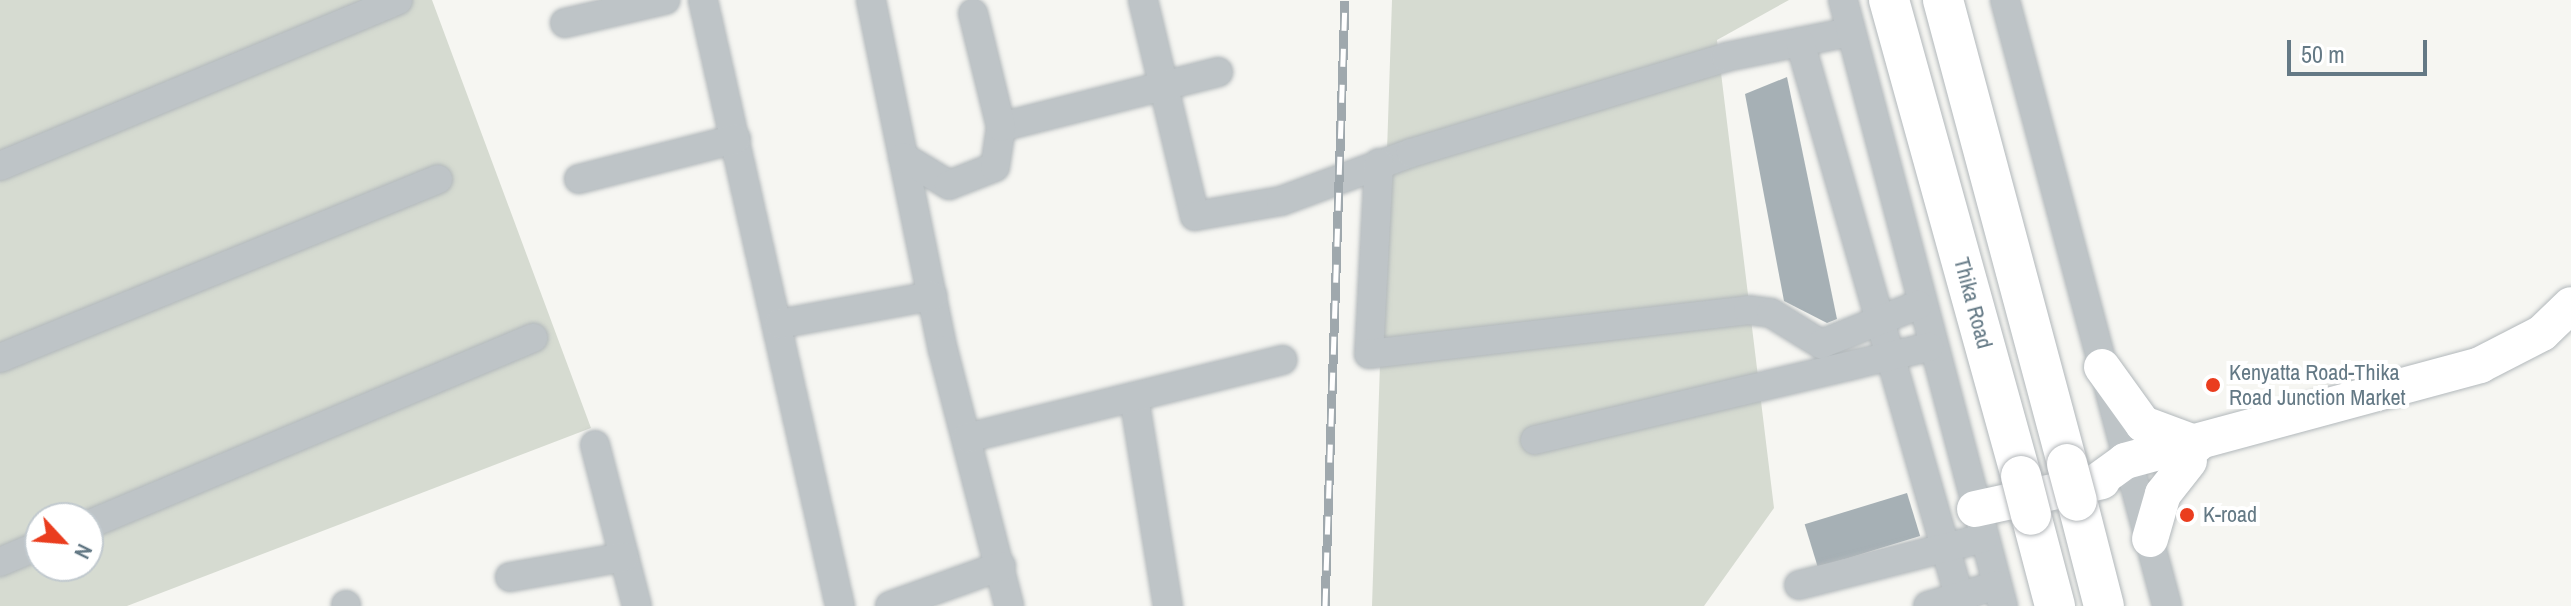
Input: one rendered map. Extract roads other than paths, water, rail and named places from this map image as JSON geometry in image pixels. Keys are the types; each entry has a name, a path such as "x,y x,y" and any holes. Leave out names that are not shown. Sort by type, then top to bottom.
{"highway":[{"name":"Thika Road","path":"1889,0 2055,606"},
{"path":"1943,0 2100,478 2104,606"}],"main road":[{"path":"1979,523 2100,478 2480,365 2542,333 2571,305"},
{"path":"2102,367 2143,424 2203,448"},
{"path":"2150,539 2163,494 2203,448"}],"street":[{"path":"0,166 398,0"},
{"path":"565,23 665,0"},
{"path":"703,0 779,324 840,606"},
{"path":"871,0 932,296 1009,606"},
{"path":"1143,0 1195,216 1281,201 1379,163 1726,57 1850,32"},
{"path":"1843,0 1929,347 2000,596 1928,606"},
{"path":"2005,0 2102,367 2100,478 2150,539 2167,606"},
{"path":"903,157 937,181 963,183 995,167 1001,127 973,13"},
{"path":"1800,42 1960,601"},
{"path":"1001,127 1218,72"},
{"path":"579,179 736,139"},
{"path":"1379,163 1369,354 1748,310 1771,313 1821,344 1878,318 1918,305"},
{"path":"0,358 438,179"},
{"path":"779,324 932,296"},
{"path":"104,518 533,338"},
{"path":"1535,440 1929,347"},
{"path":"967,438 1282,360"},
{"path":"1134,397 1168,606"},
{"path":"595,445 637,606"},
{"path":"1799,585 1943,548 1979,523"},
{"path":"0,562 24,552"},
{"path":"510,577 624,557"},
{"path":"890,606 1001,566"}],"railway":[{"path":"1325,606 1345,0"}],"place":[{"name":"Kenyatta Road-Thika Road Junction Market","path":"2213,385"},
{"name":"K-road","path":"2187,515"}]}
